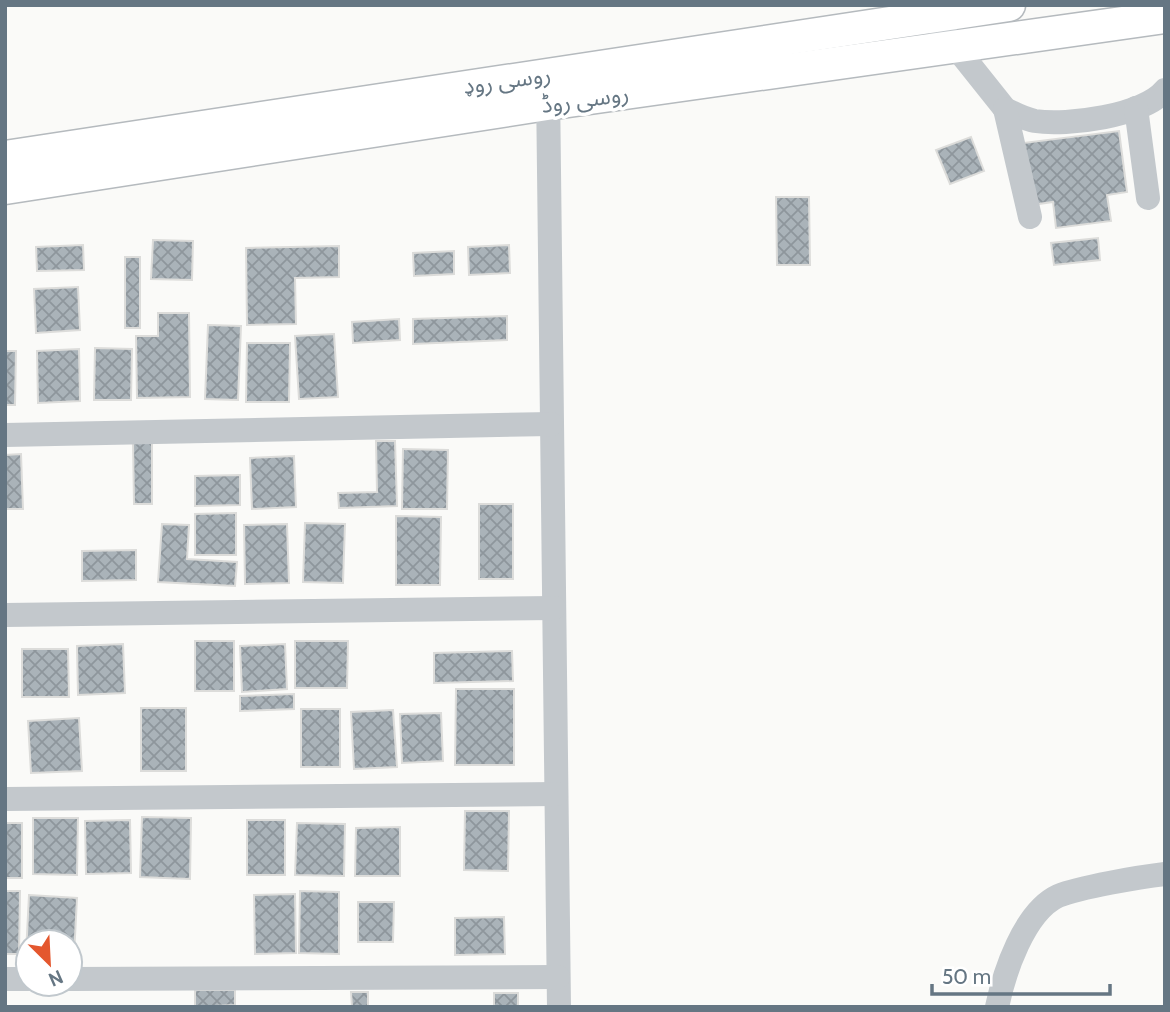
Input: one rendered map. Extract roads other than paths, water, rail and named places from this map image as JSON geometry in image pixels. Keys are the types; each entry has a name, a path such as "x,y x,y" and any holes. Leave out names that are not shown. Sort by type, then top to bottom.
{"main road":[{"name":"روسی روډ","path":"5,157 548,89 930,15 1009,5"},
{"name":"روسی روڈ","path":"5,188 548,89 952,46 1165,17"}],"street":[{"path":"930,15 952,46 1005,109 1030,217"},
{"path":"548,89 559,1007"},
{"path":"1005,109 1037,121 1084,120 1136,108 1160,97 1165,90"},
{"path":"1136,108 1148,198"},
{"path":"5,435 551,424"},
{"path":"5,615 554,608"},
{"path":"5,799 556,794"},
{"path":"997,1007 1012,959 1028,923 1057,896 1165,874"},
{"path":"84,979 558,977"}]}
